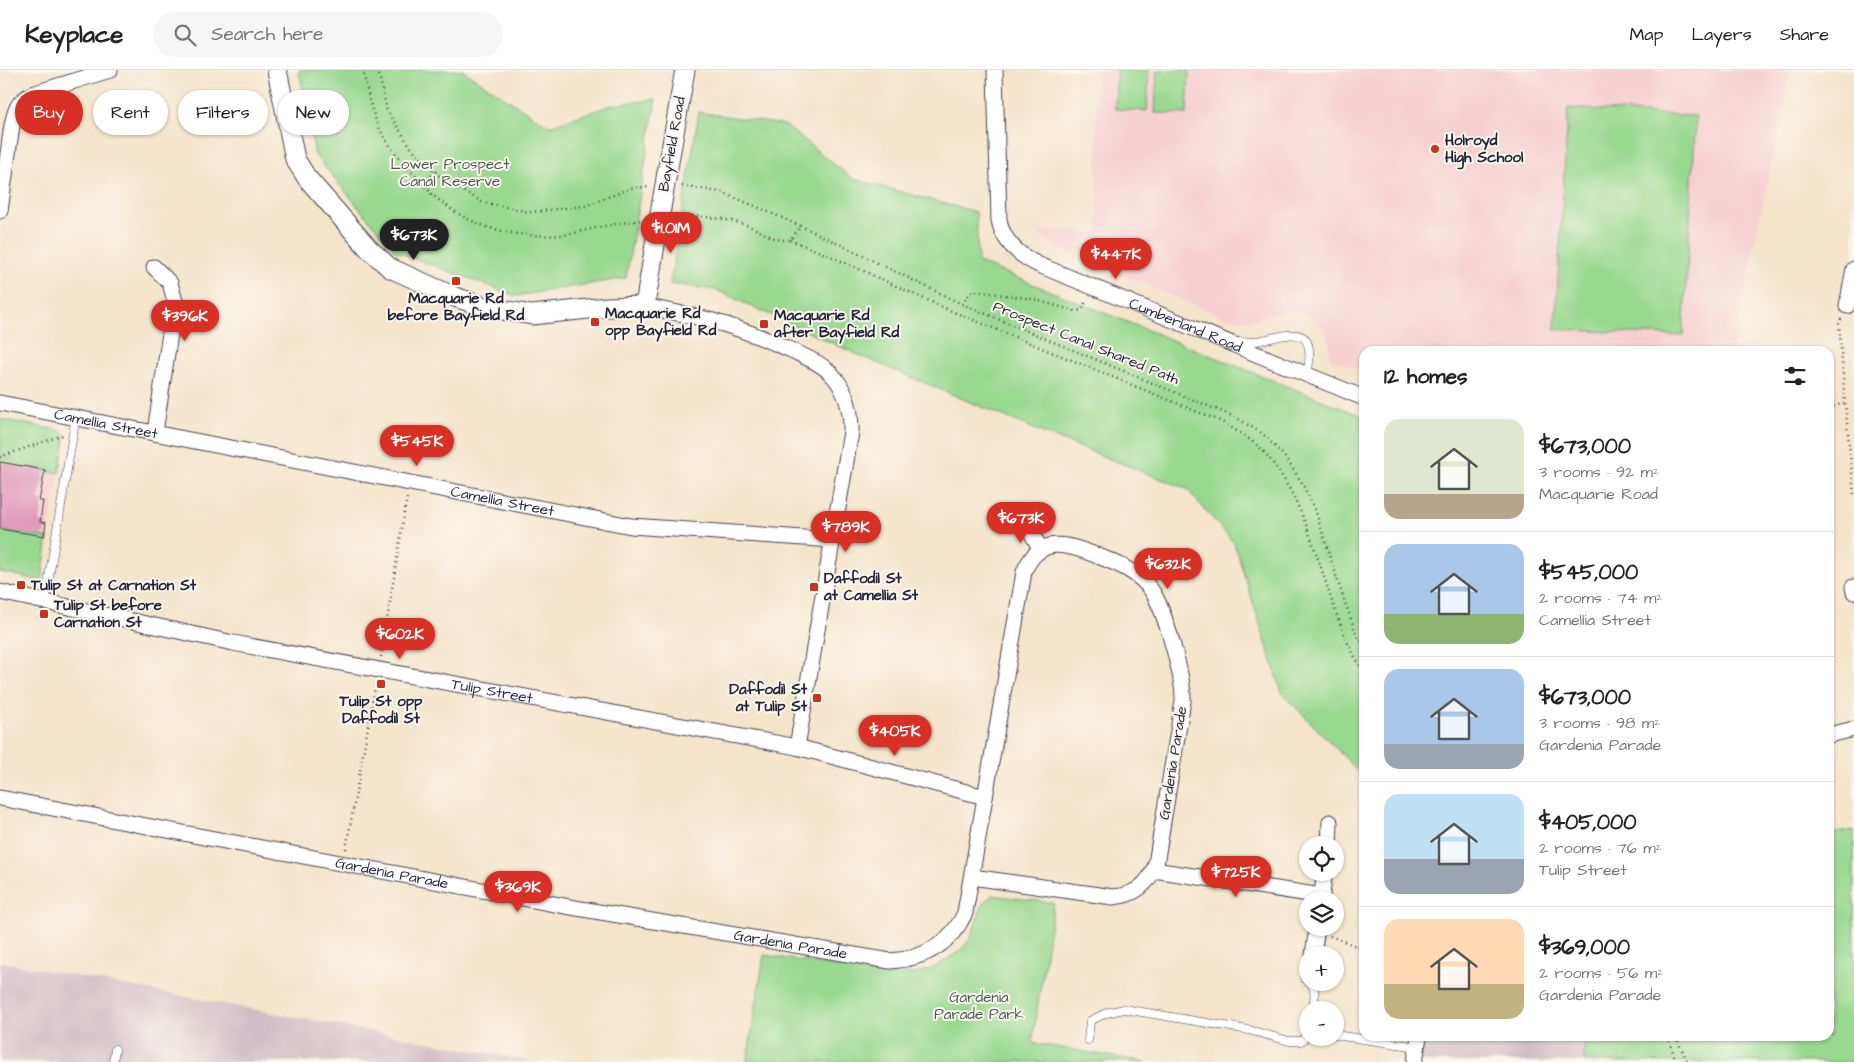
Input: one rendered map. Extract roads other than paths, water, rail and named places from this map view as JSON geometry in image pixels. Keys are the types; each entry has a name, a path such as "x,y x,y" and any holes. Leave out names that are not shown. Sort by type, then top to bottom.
{"street":[{"path":"0,211 12,125 21,100 32,94 110,70"},
{"path":"277,70 295,159 307,178 368,249 390,268 455,297 485,307 532,315 645,306 710,320 747,332 816,362 830,373 839,384 846,400 851,423 797,747"},
{"name":"Bayfield Road","path":"645,306 659,219 655,191 667,173 685,70"},
{"name":"Cumberland Road","path":"995,70 997,201 1001,230 1010,244 1026,258 1039,265 1359,396"},
{"path":"154,267 170,283 175,301 156,432"},
{"path":"1847,306 1854,269"},
{"name":"Camellia Street","path":"0,403 75,424 156,432 631,526 833,540"},
{"path":"1026,523 1041,550"},
{"name":"Gardenia Parade","path":"0,798 570,907 890,961 903,960 924,954 941,945 956,930 965,913 1024,572 1032,558 1041,550 1056,545 1072,546 1120,565 1136,574 1147,585 1161,610 1184,689 1158,857 1150,878 1136,891 1128,895 1113,897 972,877"},
{"name":"Tulip Street","path":"0,592 233,644 797,747 985,796"},
{"path":"1834,733 1854,729"},
{"path":"1329,836 1330,822"},
{"path":"1154,870 1299,894"}],"lane":[{"path":"1219,340 1243,343 1286,334 1300,336 1305,340 1309,348 1310,357 1306,376"},
{"path":"45,601 75,424"},
{"path":"1088,1040 1090,1021 1106,1013 1124,1009 1249,1030 1289,1041 1299,1041"},
{"path":"1344,1037 1359,1039"},
{"path":"1370,1041 1417,1049"},
{"path":"113,1062 115,1049"}],"place":[{"name":"Holroyd High School","path":"1435,149"},
{"name":"Macquarie Rd before Bayfield Rd","path":"456,281"},
{"name":"Macquarie Rd opp Bayfield Rd","path":"595,322"},
{"name":"Macquarie Rd after Bayfield Rd","path":"764,324"},
{"name":"Tulip St at Carnation St","path":"21,585"},
{"name":"Daffodil St at Camellia St","path":"814,587"},
{"name":"Tulip St before Carnation St","path":"44,614"},
{"name":"Tulip St opp Daffodil St","path":"381,684"},
{"name":"Daffodil St at Tulip St","path":"817,698"}],"park label":[{"name":"Lower Prospect Canal Reserve","path":"450,172"},
{"name":"Gardenia Parade Park","path":"979,1006"}]}
